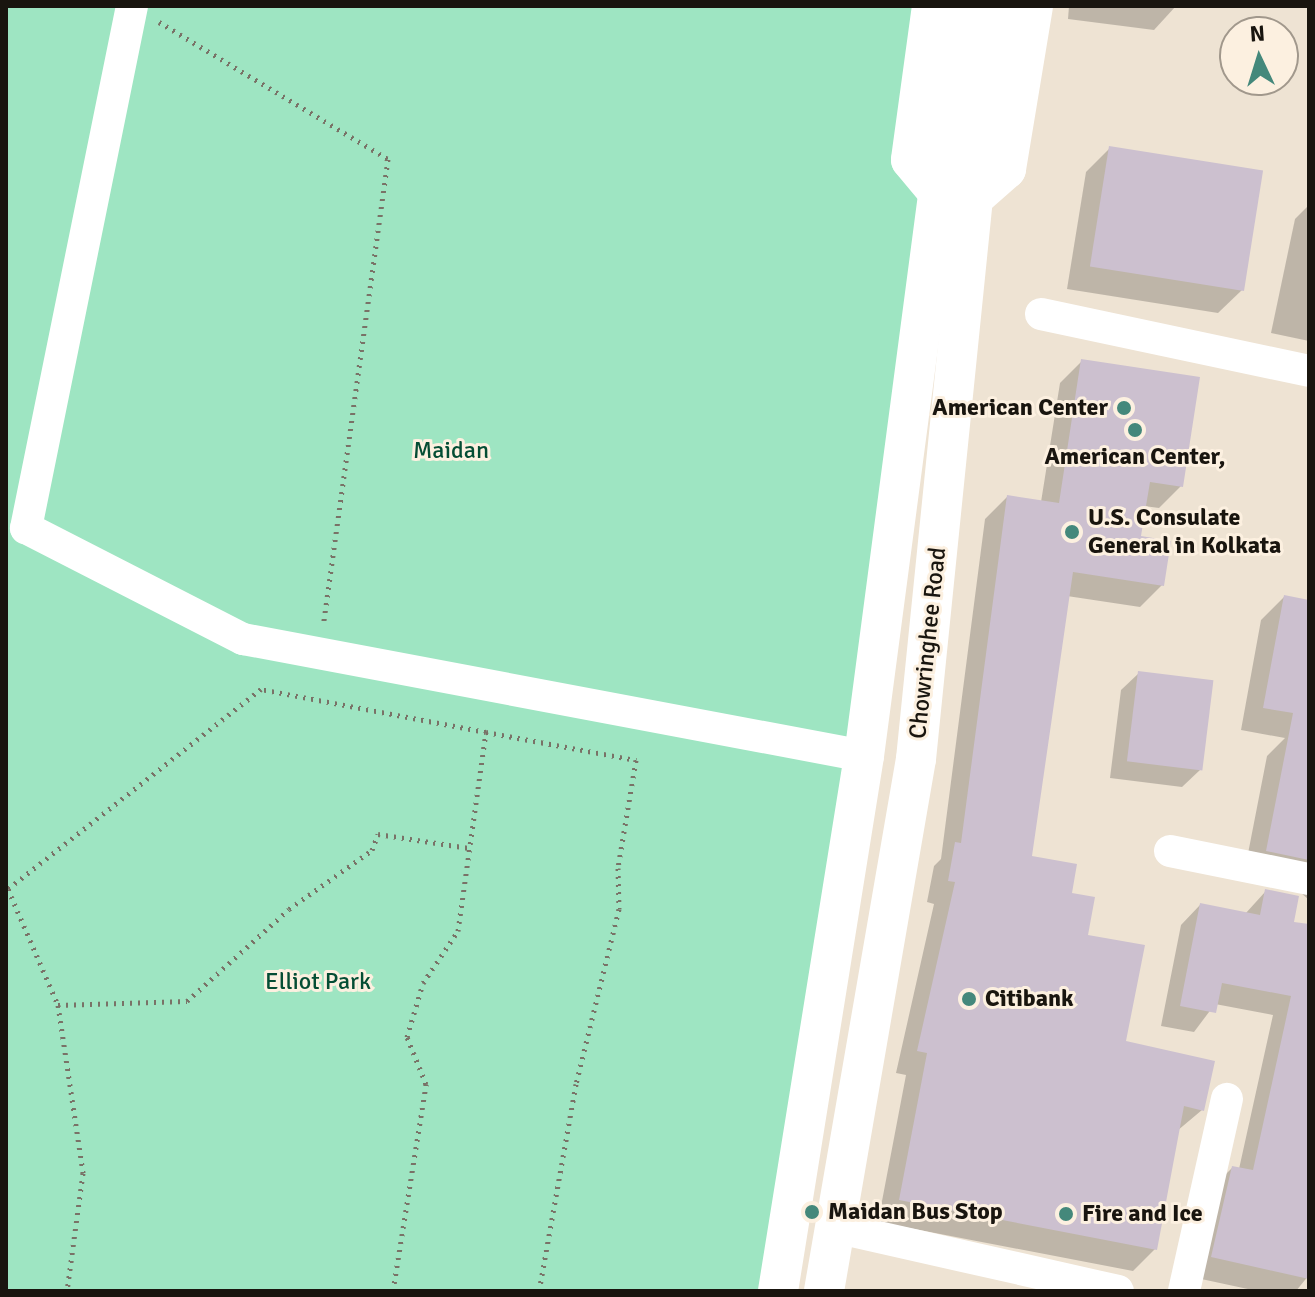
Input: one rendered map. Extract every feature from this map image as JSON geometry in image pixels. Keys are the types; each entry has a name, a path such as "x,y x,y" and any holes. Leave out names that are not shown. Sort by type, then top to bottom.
{"main road":[{"path":"932,6 911,160 954,194"},
{"path":"963,6 969,92"},
{"path":"954,194 969,92 999,6"},
{"path":"954,194 1006,169 1033,6"},
{"name":"Chowringhee Road","path":"778,1291 954,194"},
{"name":"Chowringhee Road","path":"824,1291 916,759 954,194"},
{"path":"803,1143 847,1151"}],"street":[{"path":"132,6 26,528 243,639 864,756"},
{"path":"1041,314 1309,371"},
{"path":"1170,851 1309,879"},
{"path":"1184,1291 1227,1099"},
{"path":"834,1227 1118,1291"}],"path":[{"path":"132,6 388,159 319,654"},
{"path":"67,1291 83,1173 58,1005 8,889 261,689 636,760 618,868 619,909 576,1084 539,1291"},
{"path":"393,1291 426,1084 407,1037 423,983 458,931 486,732"},
{"path":"58,1005 187,1001 289,909 372,850 378,834 469,848"}],"green space":[{"name":"Maidan","path":"6,6 954,6 868,707 761,1291 6,1291"}],"building":[{"path":"1109,146 1263,170 1244,291 1090,266"},
{"path":"1081,359 1200,377 1183,487 1150,482 1141,536 1171,541 1164,586 1073,572 1032,856 1077,864 1072,893 1095,897 1088,935 1145,945 1126,1041 1215,1061 1204,1111 1184,1106 1157,1250 899,1200 927,1053 917,1051 955,882 948,881 955,842 961,843 1007,495 1059,503"},
{"path":"1284,595 1309,600 1309,860 1266,851 1293,713 1263,708"},
{"path":"1138,671 1213,680 1202,771 1127,761"},
{"path":"1265,889 1299,896 1294,922 1309,924 1309,1279 1211,1257 1232,1166 1253,1170 1291,996 1222,983 1216,1013 1180,1006 1200,903 1260,915"}],"place":[{"name":"American Center","path":"1124,408"},
{"name":"American Center,","path":"1135,430"},
{"name":"U.S. Consulate General in Kolkata","path":"1072,532"},
{"name":"Citibank","path":"969,999"},
{"name":"Maidan Bus Stop","path":"812,1212"},
{"name":"Fire and Ice","path":"1066,1214"}],"park label":[{"name":"Elliot Park","path":"318,982"}]}
